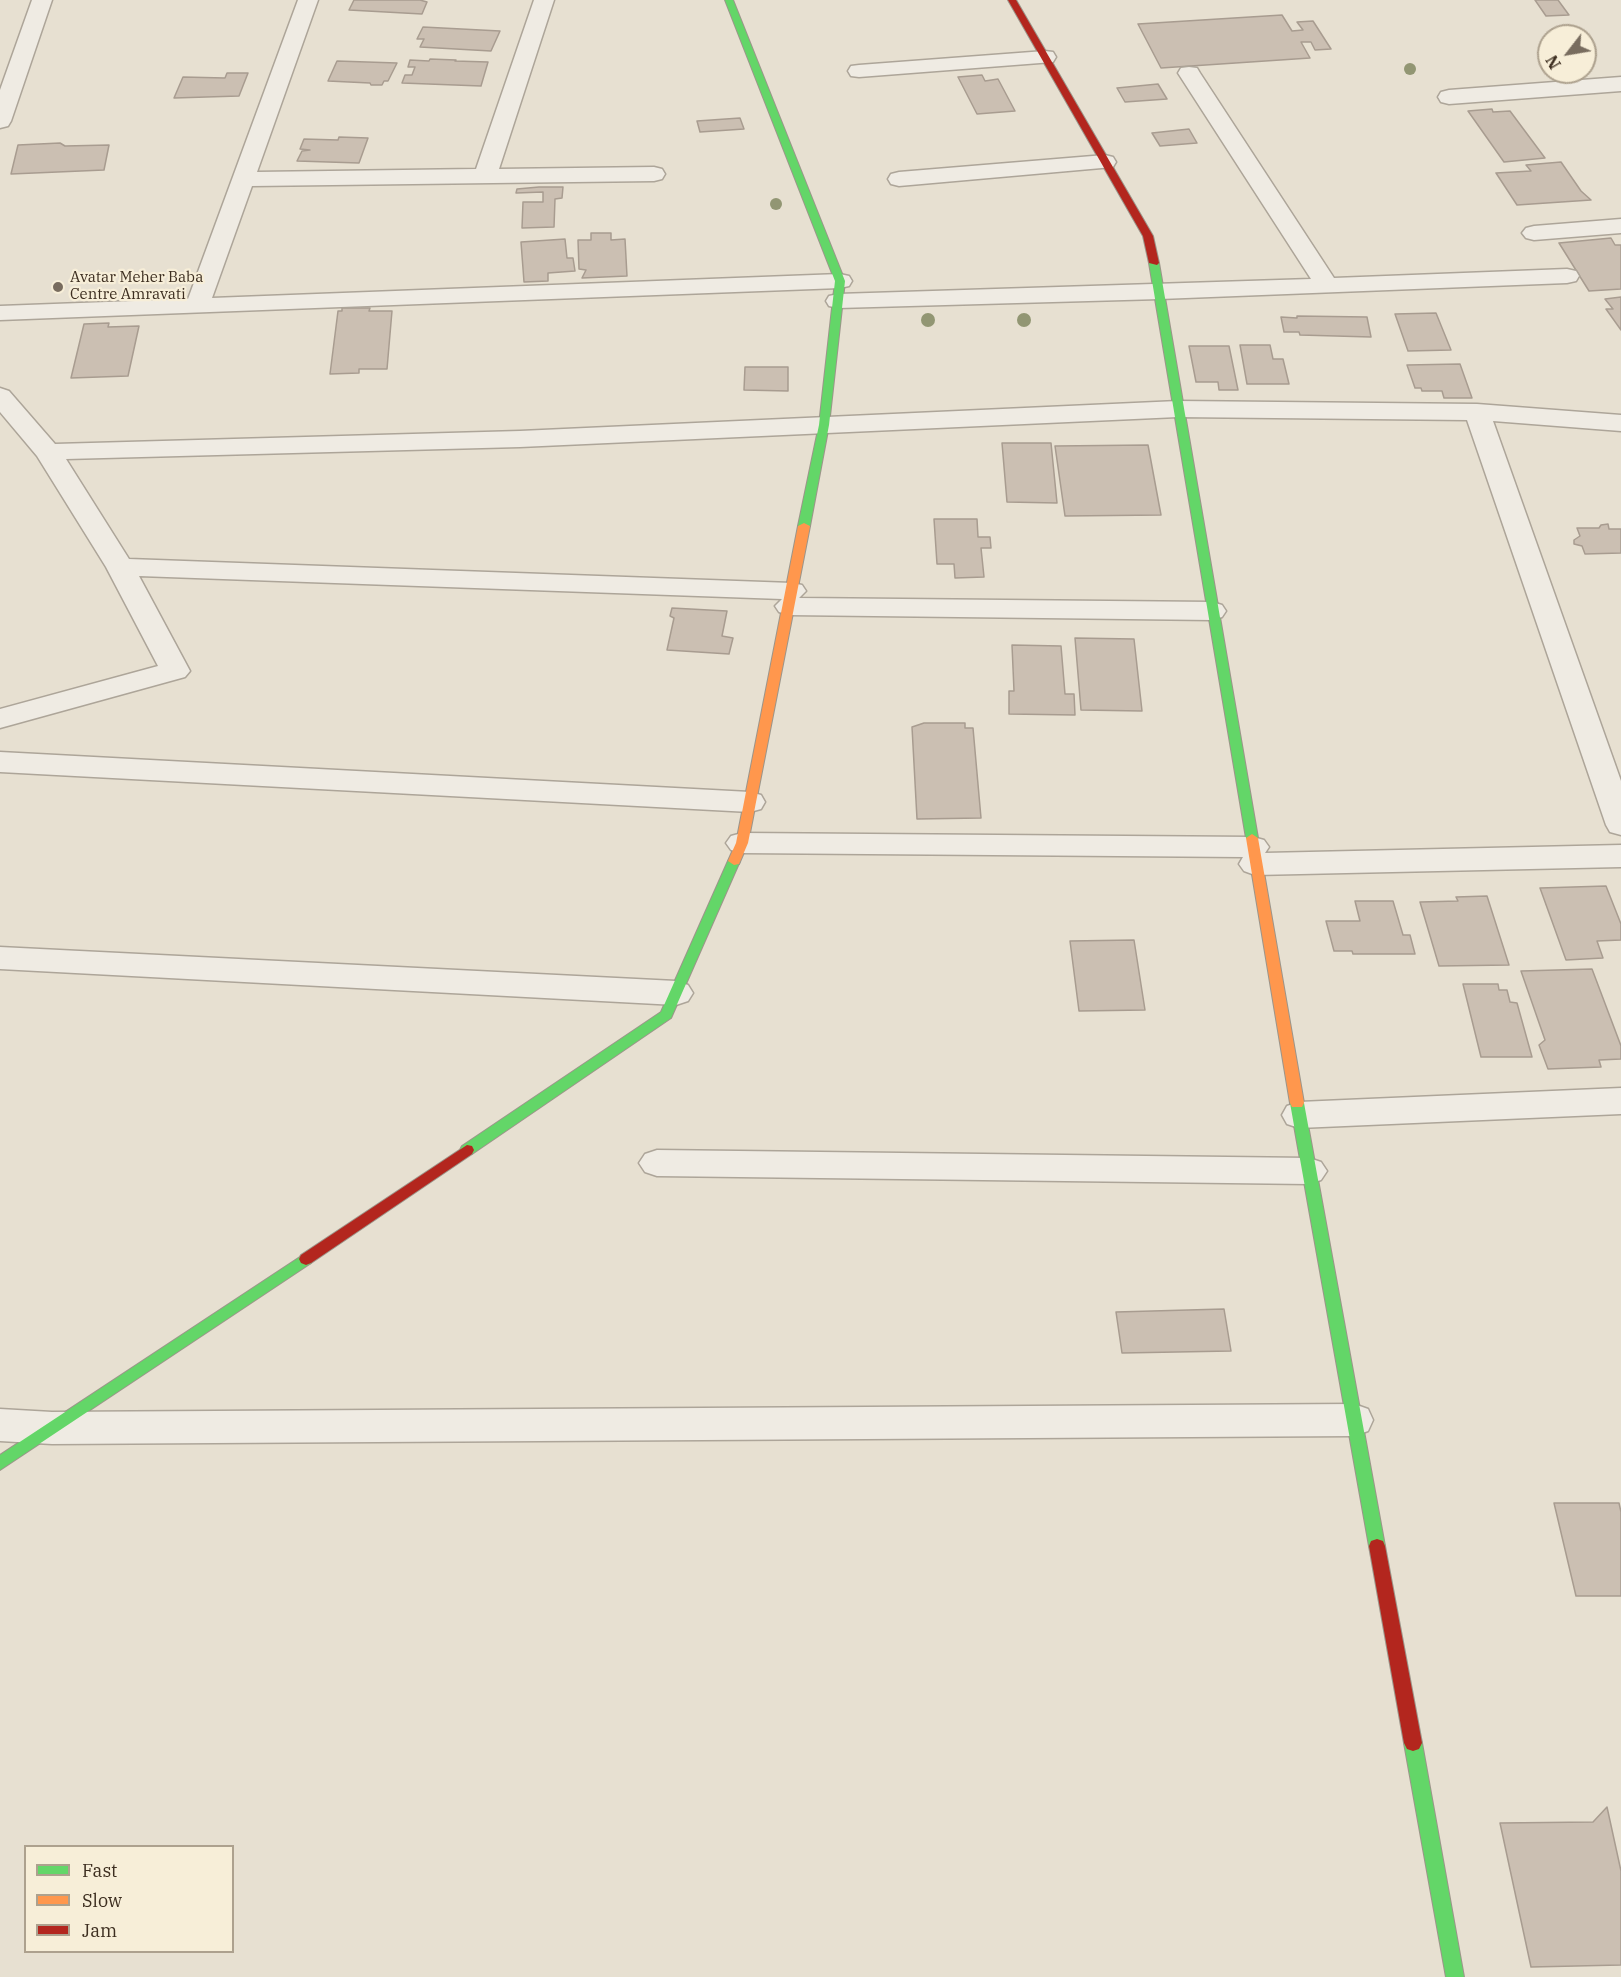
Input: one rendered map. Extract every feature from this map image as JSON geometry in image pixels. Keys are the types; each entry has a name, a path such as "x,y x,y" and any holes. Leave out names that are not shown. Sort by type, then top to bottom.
{"street":[{"path":"0,121 42,0"},
{"path":"197,306 308,0"},
{"path":"485,176 544,0"},
{"path":"0,1463 368,1218 666,1014 742,843 824,425 839,291 729,0"},
{"path":"1012,0 1148,236 1160,292 1212,611 1299,1115 1455,1977"},
{"path":"859,71 1045,57"},
{"path":"1189,73 1327,285"},
{"path":"1449,97 1621,84"},
{"path":"899,178 1105,162"},
{"path":"243,179 654,174"},
{"path":"1534,233 1621,225"},
{"path":"0,313 197,306 839,291 1160,292 1567,276"},
{"path":"0,396 48,452 120,567 175,671 0,719"},
{"path":"48,452 520,439 1178,409 1477,412 1621,423"},
{"path":"1477,412 1621,825"},
{"path":"120,567 790,598 1212,611"},
{"path":"0,762 750,802"},
{"path":"742,843 1254,855 1621,856"},
{"path":"0,958 676,993"},
{"path":"1299,1115 1621,1101"},
{"path":"657,1163 1309,1171"},
{"path":"0,1425 52,1428 1353,1420"}],"building":[{"path":"354,0 420,0 427,2 422,14 349,10"},
{"path":"1535,0 1558,0 1569,15 1546,16"},
{"path":"1282,15 1292,31 1303,30 1297,22 1313,21 1331,49 1315,50 1311,42 1301,42 1310,58 1161,68 1138,24"},
{"path":"423,27 500,31 491,51 420,47 424,39 417,39"},
{"path":"430,59 488,62 481,86 402,83 405,75 412,75 415,67 408,67 410,60 429,61"},
{"path":"337,61 397,63 388,81 384,81 382,85 371,85 370,83 328,81"},
{"path":"227,73 248,73 239,96 174,98 183,77 225,78"},
{"path":"982,75 985,81 998,79 1015,111 977,114 958,77"},
{"path":"1158,84 1167,99 1125,102 1117,88"},
{"path":"1492,109 1493,112 1510,111 1545,158 1504,162 1468,111"},
{"path":"740,118 744,129 700,132 697,121"},
{"path":"1189,129 1197,143 1160,146 1152,133"},
{"path":"339,137 368,138 359,163 297,161 302,151 310,150 300,149 304,139 338,140"},
{"path":"60,143 65,146 109,145 104,170 11,174 18,145"},
{"path":"1561,162 1581,191 1591,200 1517,205 1496,173 1531,171 1526,165"},
{"path":"563,187 562,198 555,199 554,227 522,228 523,202 543,202 543,192 516,193 517,189"},
{"path":"591,233 611,233 611,240 625,239 627,276 582,278 586,270 579,269 578,240 591,240"},
{"path":"1611,238 1615,245 1621,245 1621,289 1589,291 1559,243"},
{"path":"565,239 567,258 573,258 575,271 548,273 548,281 524,282 521,242"},
{"path":"1621,297 1621,330 1606,309 1613,309 1605,299"},
{"path":"342,308 392,311 387,369 359,369 359,373 330,374 338,311 342,311"},
{"path":"1436,313 1451,350 1408,351 1395,314"},
{"path":"1297,316 1367,317 1371,337 1300,335 1299,332 1284,332 1281,317 1297,318"},
{"path":"109,323 108,327 139,326 128,376 71,378 84,324"},
{"path":"1240,345 1270,345 1273,359 1283,359 1289,384 1247,384"},
{"path":"1189,346 1229,346 1238,390 1219,390 1218,382 1196,382"},
{"path":"1460,364 1472,398 1444,398 1442,391 1422,391 1421,388 1415,388 1407,365"},
{"path":"745,367 788,367 788,391 744,390"},
{"path":"1002,443 1051,443 1057,503 1007,502"},
{"path":"1148,445 1161,515 1065,516 1055,446"},
{"path":"934,519 977,519 978,537 990,537 991,548 981,548 984,577 955,578 954,564 937,564"},
{"path":"1608,524 1609,529 1621,529 1621,553 1585,554 1582,546 1574,544 1574,540 1580,536 1577,528 1599,528 1601,525"},
{"path":"672,608 727,611 722,636 733,638 729,654 667,650 674,618 670,616"},
{"path":"1075,638 1134,639 1142,711 1081,710"},
{"path":"1012,645 1061,646 1065,694 1074,694 1075,715 1009,714 1009,691 1014,691"},
{"path":"924,723 965,723 965,728 973,728 981,818 917,819 912,727"},
{"path":"1606,886 1621,924 1621,940 1597,941 1603,958 1566,960 1540,888"},
{"path":"1487,896 1509,965 1439,966 1420,902 1458,901 1456,897"},
{"path":"1355,901 1393,901 1403,935 1410,935 1415,954 1353,954 1352,951 1334,951 1326,921 1360,921"},
{"path":"1134,940 1145,1010 1079,1011 1070,941"},
{"path":"1592,969 1621,1046 1621,1059 1599,1060 1601,1067 1548,1069 1539,1045 1545,1040 1521,971"},
{"path":"1463,984 1498,984 1499,990 1507,990 1510,1002 1517,1003 1532,1057 1481,1057"},
{"path":"1224,1309 1231,1351 1122,1353 1116,1312"},
{"path":"1554,1503 1619,1503 1621,1512 1621,1596 1576,1596"},
{"path":"1607,1807 1621,1871 1621,1965 1531,1967 1500,1823 1593,1822"}],"traffic: fast":[{"path":"729,0 840,281 824,425 804,526"},
{"path":"1154,263 1252,838"},
{"path":"467,1150 666,1015 734,861"},
{"path":"1297,1103 1377,1546"},
{"path":"0,1463 306,1259"},
{"path":"1413,1743 1455,1977"}],"traffic: slow":[{"path":"734,861 742,843 804,526"},
{"path":"1252,838 1297,1103"}],"traffic: jam":[{"path":"1012,0 1148,236 1154,263"},
{"path":"306,1259 467,1150"},
{"path":"1377,1546 1413,1743"}],"place":[{"name":"Avatar Meher Baba Centre Amravati","path":"58,287"}]}
